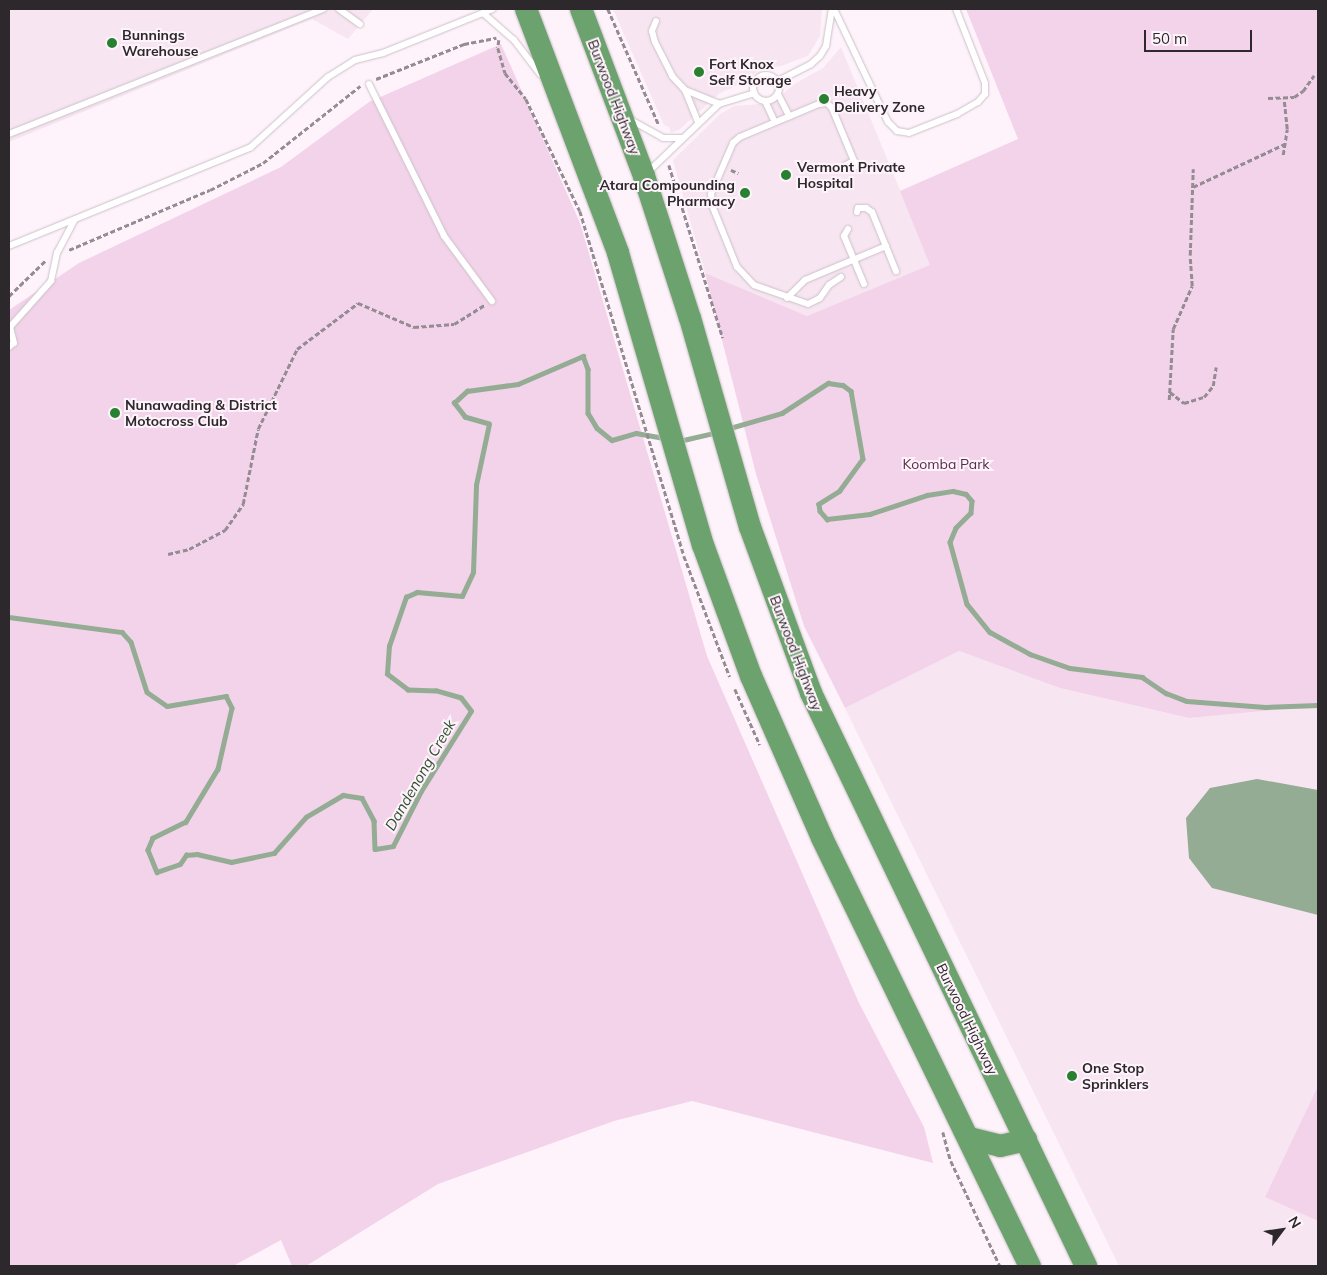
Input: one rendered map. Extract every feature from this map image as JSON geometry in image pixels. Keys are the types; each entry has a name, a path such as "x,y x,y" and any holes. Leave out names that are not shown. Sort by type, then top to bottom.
{"highway":[{"path":"526,9 556,82 616,244 686,483 725,608 770,725 1030,1266"},
{"name":"Burwood Highway","path":"581,9 644,176 711,388 737,484 769,584 829,736 1086,1266"},
{"path":"969,1138 1000,1146 1026,1140"}],"lane":[{"path":"9,134 322,9"},
{"path":"339,9 360,24"},
{"path":"9,246 252,147 328,76 355,60 382,53 493,9"},
{"path":"833,9 888,122 897,131 909,133 958,114 978,102 985,94 985,83 956,9"},
{"path":"778,81 810,64 820,56 826,46 833,9"},
{"path":"482,13 525,52 544,80 556,82"},
{"path":"656,22 652,31 664,62 685,90 698,123"},
{"path":"776,122 765,101 754,93 753,84 758,76 769,75 778,81"},
{"path":"778,81 778,94 790,116"},
{"path":"368,84 444,236 492,301"},
{"path":"685,90 719,104"},
{"path":"644,176 666,158 683,138 719,104 754,93"},
{"path":"765,101 778,94"},
{"path":"841,277 829,285 820,298 808,304 787,298 744,277 712,205 711,194 732,143 740,137 790,116 827,104 836,128 855,164 846,165"},
{"path":"621,115 663,138 683,138"},
{"path":"857,212 858,208 866,208 872,212 896,271"},
{"path":"9,347 14,343 10,327 51,281 57,253 75,219"},
{"path":"848,229 844,236 864,284"},
{"path":"787,298 805,280 886,246"}],"path":[{"path":"608,9 663,130 663,138"},
{"path":"127,224 210,190 263,163 308,131 342,98 383,75 464,44 500,38 498,48 505,73 526,98 580,211 662,489 717,644"},
{"path":"1268,98 1284,99 1303,91 1314,75"},
{"path":"1283,155 1287,128 1284,99"},
{"path":"1192,187 1285,144"},
{"path":"666,158 723,338"},
{"path":"1169,400 1173,329 1192,286 1190,255 1193,169"},
{"path":"168,554 189,549 225,530 243,504 258,429 297,349 358,303 414,327 454,324 492,301"},
{"path":"1169,391 1184,403 1198,400 1213,386 1216,367"},
{"path":"941,1124 951,1161 1000,1266"}],"shaded area":[{"name":"Bunnings Warehouse","path":"9,9 373,9 348,39 312,19 9,142"},
{"name":"Fort Knox Self Storage","path":"613,9 822,9 820,36 808,56 781,66 759,69 745,82 720,93 679,130 671,133 669,127 664,125"},
{"name":"Vermont Private Hospital","path":"841,47 931,265 807,316 705,273 673,160 720,114 734,106 772,103 796,83 823,68"},
{"path":"959,651 1060,688 1189,718 1318,706 1318,1086 1265,1197 1318,1221 1318,1266 1119,1266 845,708"},
{"path":"1257,779 1318,790 1318,915 1212,888 1189,858 1186,818 1210,788"}],"green space":[{"name":"Koomba Park","path":"966,9 1318,9 1318,706 1189,718 1060,688 959,651 845,708 804,626 756,474 705,273 807,316 930,265 900,191 1018,139"},
{"path":"501,44 580,223 707,656 859,1003 924,1127 933,1163 692,1101 614,1121 438,1184 306,1266 292,1266 281,1240 233,1266 9,1266 9,310 79,263 281,167 369,102"},
{"path":"1318,1086 1318,1221 1265,1197"}],"waterway":[{"name":"Dandenong Creek","path":"9,617 122,632 131,642 147,692 167,706 226,696 232,708 218,769 186,822 153,838 148,850 157,872 180,864 186,855 197,854 231,862 274,853 306,817 343,795 362,798 374,821 375,849 393,846 421,791 471,711 461,698 436,691 408,690 387,674 389,646 406,597 417,592 462,596 473,572 476,485 489,424 465,417 454,403 467,391 518,384 583,356 588,369 588,413 597,428 612,440 636,433 664,438"},
{"name":"Dandenong Creek","path":"730,428 782,413 828,383 843,385 851,391 863,459 840,491 819,504 820,511 827,519 870,514 927,495 953,491 966,494 972,501 971,513 956,528 950,542 967,604 990,632 1030,654 1070,668 1142,677 1166,693 1187,701 1265,707 1318,705"},
{"name":"Dandenong Creek","path":"679,441 717,432"}],"place":[{"name":"Bunnings Warehouse","path":"112,43"},
{"name":"Fort Knox Self Storage","path":"699,72"},
{"name":"Heavy Delivery Zone","path":"824,99"},
{"name":"Vermont Private Hospital","path":"786,175"},
{"name":"Atara Compounding Pharmacy","path":"745,193"},
{"name":"Nunawading & District Motocross Club","path":"115,413"},
{"name":"One Stop Sprinklers","path":"1072,1076"}]}
